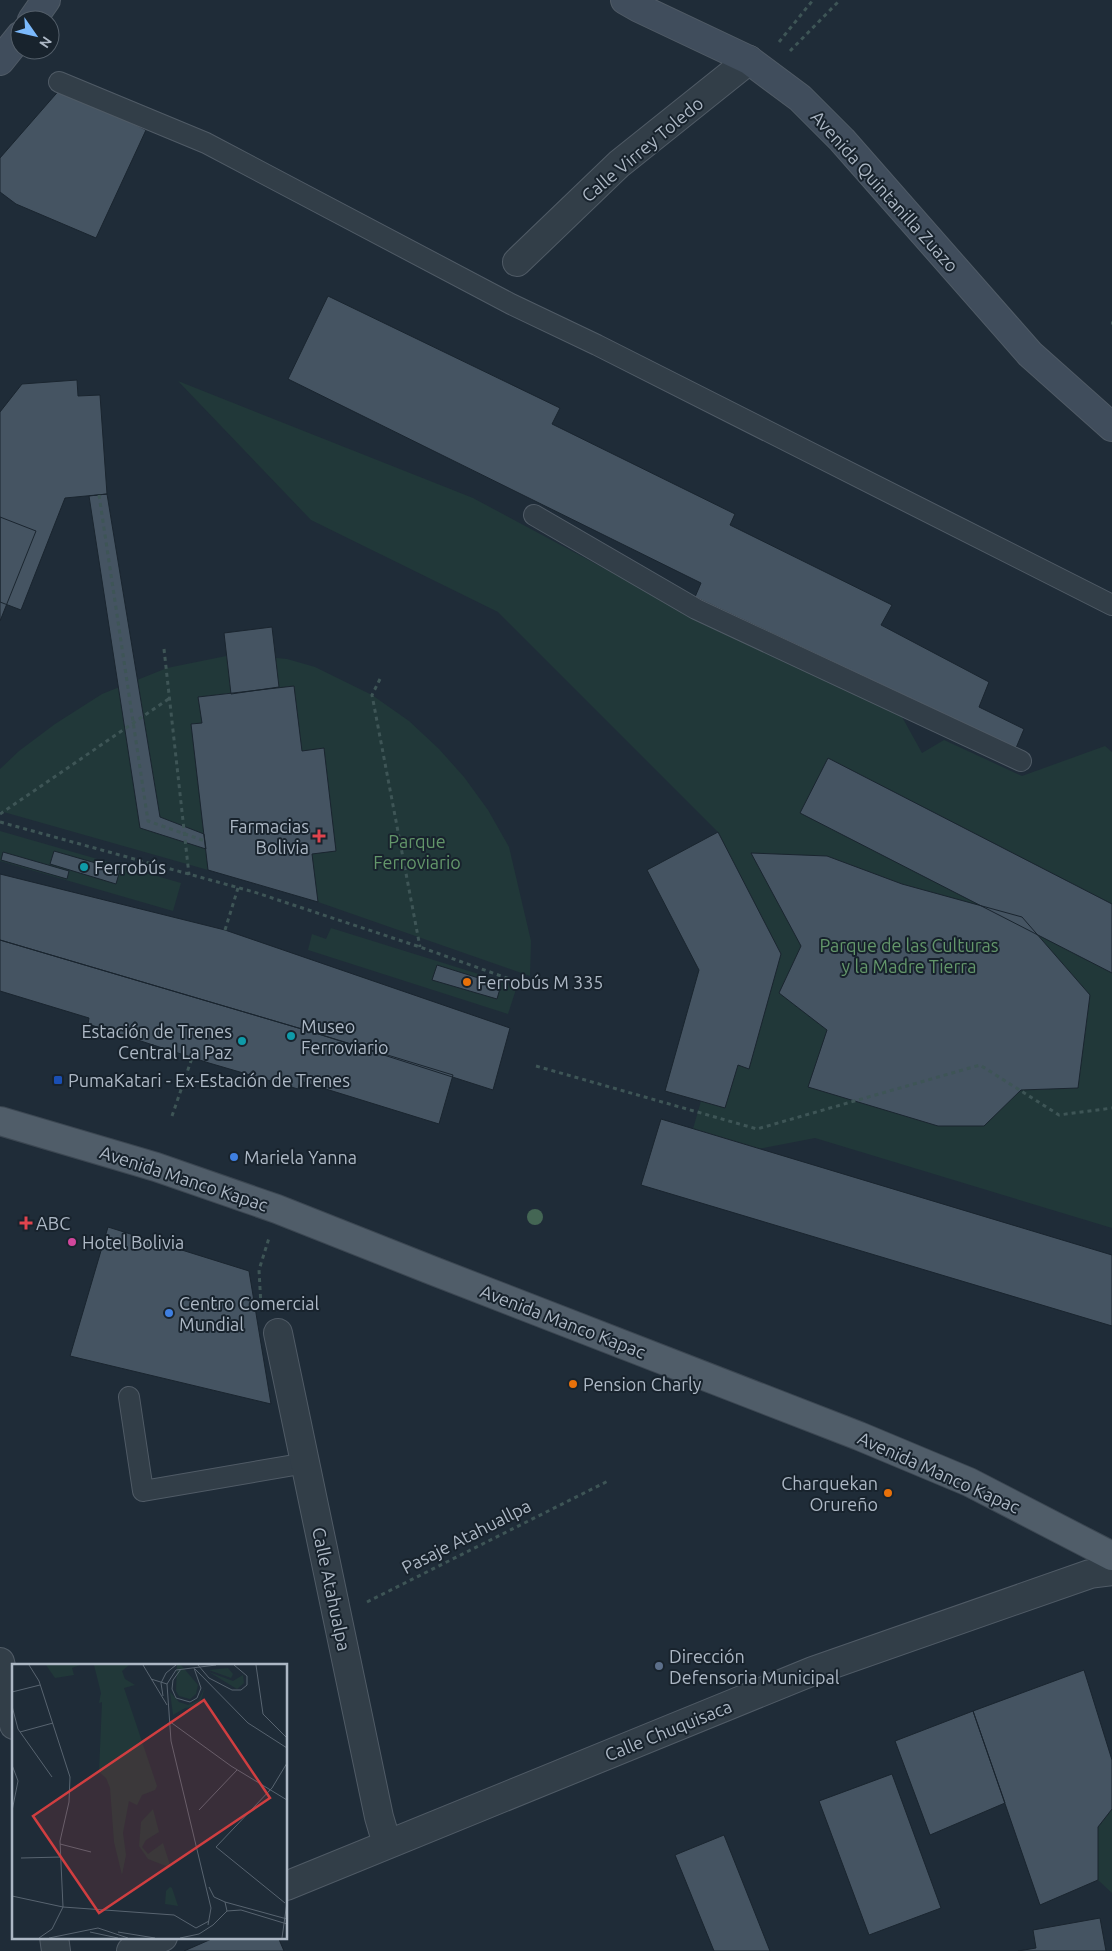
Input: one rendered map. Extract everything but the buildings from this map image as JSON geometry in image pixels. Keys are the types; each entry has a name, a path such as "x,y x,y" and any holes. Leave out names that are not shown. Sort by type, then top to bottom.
{"main road":[{"name":"Avenida Quintanilla Zuazo","path":"636,3 759,66 800,98 842,140 1030,354 1112,427"},
{"path":"0,61 10,48"},
{"name":"Avenida Manco Kapac","path":"0,1121 156,1168 277,1209 877,1443 969,1482 1112,1556"}],"street":[{"name":"Calle Virrey Toledo","path":"517,262 619,164 759,66"},
{"name":"Calle Atahualpa","path":"278,1333 379,1817 387,1844"},
{"name":"Calle Chuquisaca","path":"288,1885 813,1671 1090,1574 1112,1571"},
{"path":"0,1662 12,1716"},
{"path":"54,1938 56,1951"},
{"path":"130,1951 162,1938"}],"lane":[{"path":"59,82 206,143 511,304 597,345 1112,605"},
{"path":"534,515 696,609 1021,761"},
{"path":"129,1396 143,1491 306,1462"}],"path":[{"path":"759,66 813,0"},
{"path":"759,66 840,0"},
{"path":"99,495 148,821 205,841"},
{"path":"164,649 189,874"},
{"path":"380,679 372,695 420,947"},
{"path":"0,814 170,698"},
{"path":"0,822 238,888 420,947 532,987"},
{"path":"224,930 238,888"},
{"path":"172,1116 192,1058"},
{"path":"536,1066 757,1128 980,1064 1059,1115 1112,1108"},
{"path":"277,1209 259,1270 262,1315 278,1333"},
{"name":"Pasaje Atahuallpa","path":"337,1617 608,1481"}],"green space":[{"name":"Parque de las Culturas y la Madre Tierra","path":"178,381 473,498 693,616 901,715 922,753 944,740 1022,776 1105,746 1112,752 1112,1228 815,1138 758,1149 693,1129 701,1101 665,1091 699,970 647,870 718,832 498,612 311,520"},
{"name":"Parque Ferroviario","path":"236,654 287,659 315,667 372,695 409,721 439,749 464,777 488,810 509,847 531,941 530,976 318,902 312,854 336,851 324,749 302,751 294,686 198,698 202,723 191,725 208,870 0,811 0,769 19,751 55,724 102,694 167,668"},
{"path":"0,831 181,883 173,911 0,861"},
{"path":"331,928 517,986 508,1014 308,950 312,934 326,939"},
{"path":"1112,1809 1112,1893 1098,1880 1098,1827"}],"place":[{"name":"Farmacias Bolivia","path":"319,836"},
{"name":"Ferrobús","path":"84,867"},
{"name":"Ferrobús M 335","path":"467,982"},
{"name":"Museo Ferroviario","path":"291,1036"},
{"name":"Estación de Trenes Central La Paz","path":"242,1041"},
{"name":"PumaKatari - Ex-Estación de Trenes","path":"58,1080"},
{"name":"Mariela Yanna","path":"234,1157"},
{"name":"ABC","path":"26,1223"},
{"name":"Hotel Bolivia","path":"72,1242"},
{"name":"Centro Comercial Mundial","path":"169,1313"},
{"name":"Pension Charly","path":"573,1384"},
{"name":"Charquekan Orureño","path":"888,1493"},
{"name":"Dirección Defensoria Municipal","path":"659,1666"}]}
